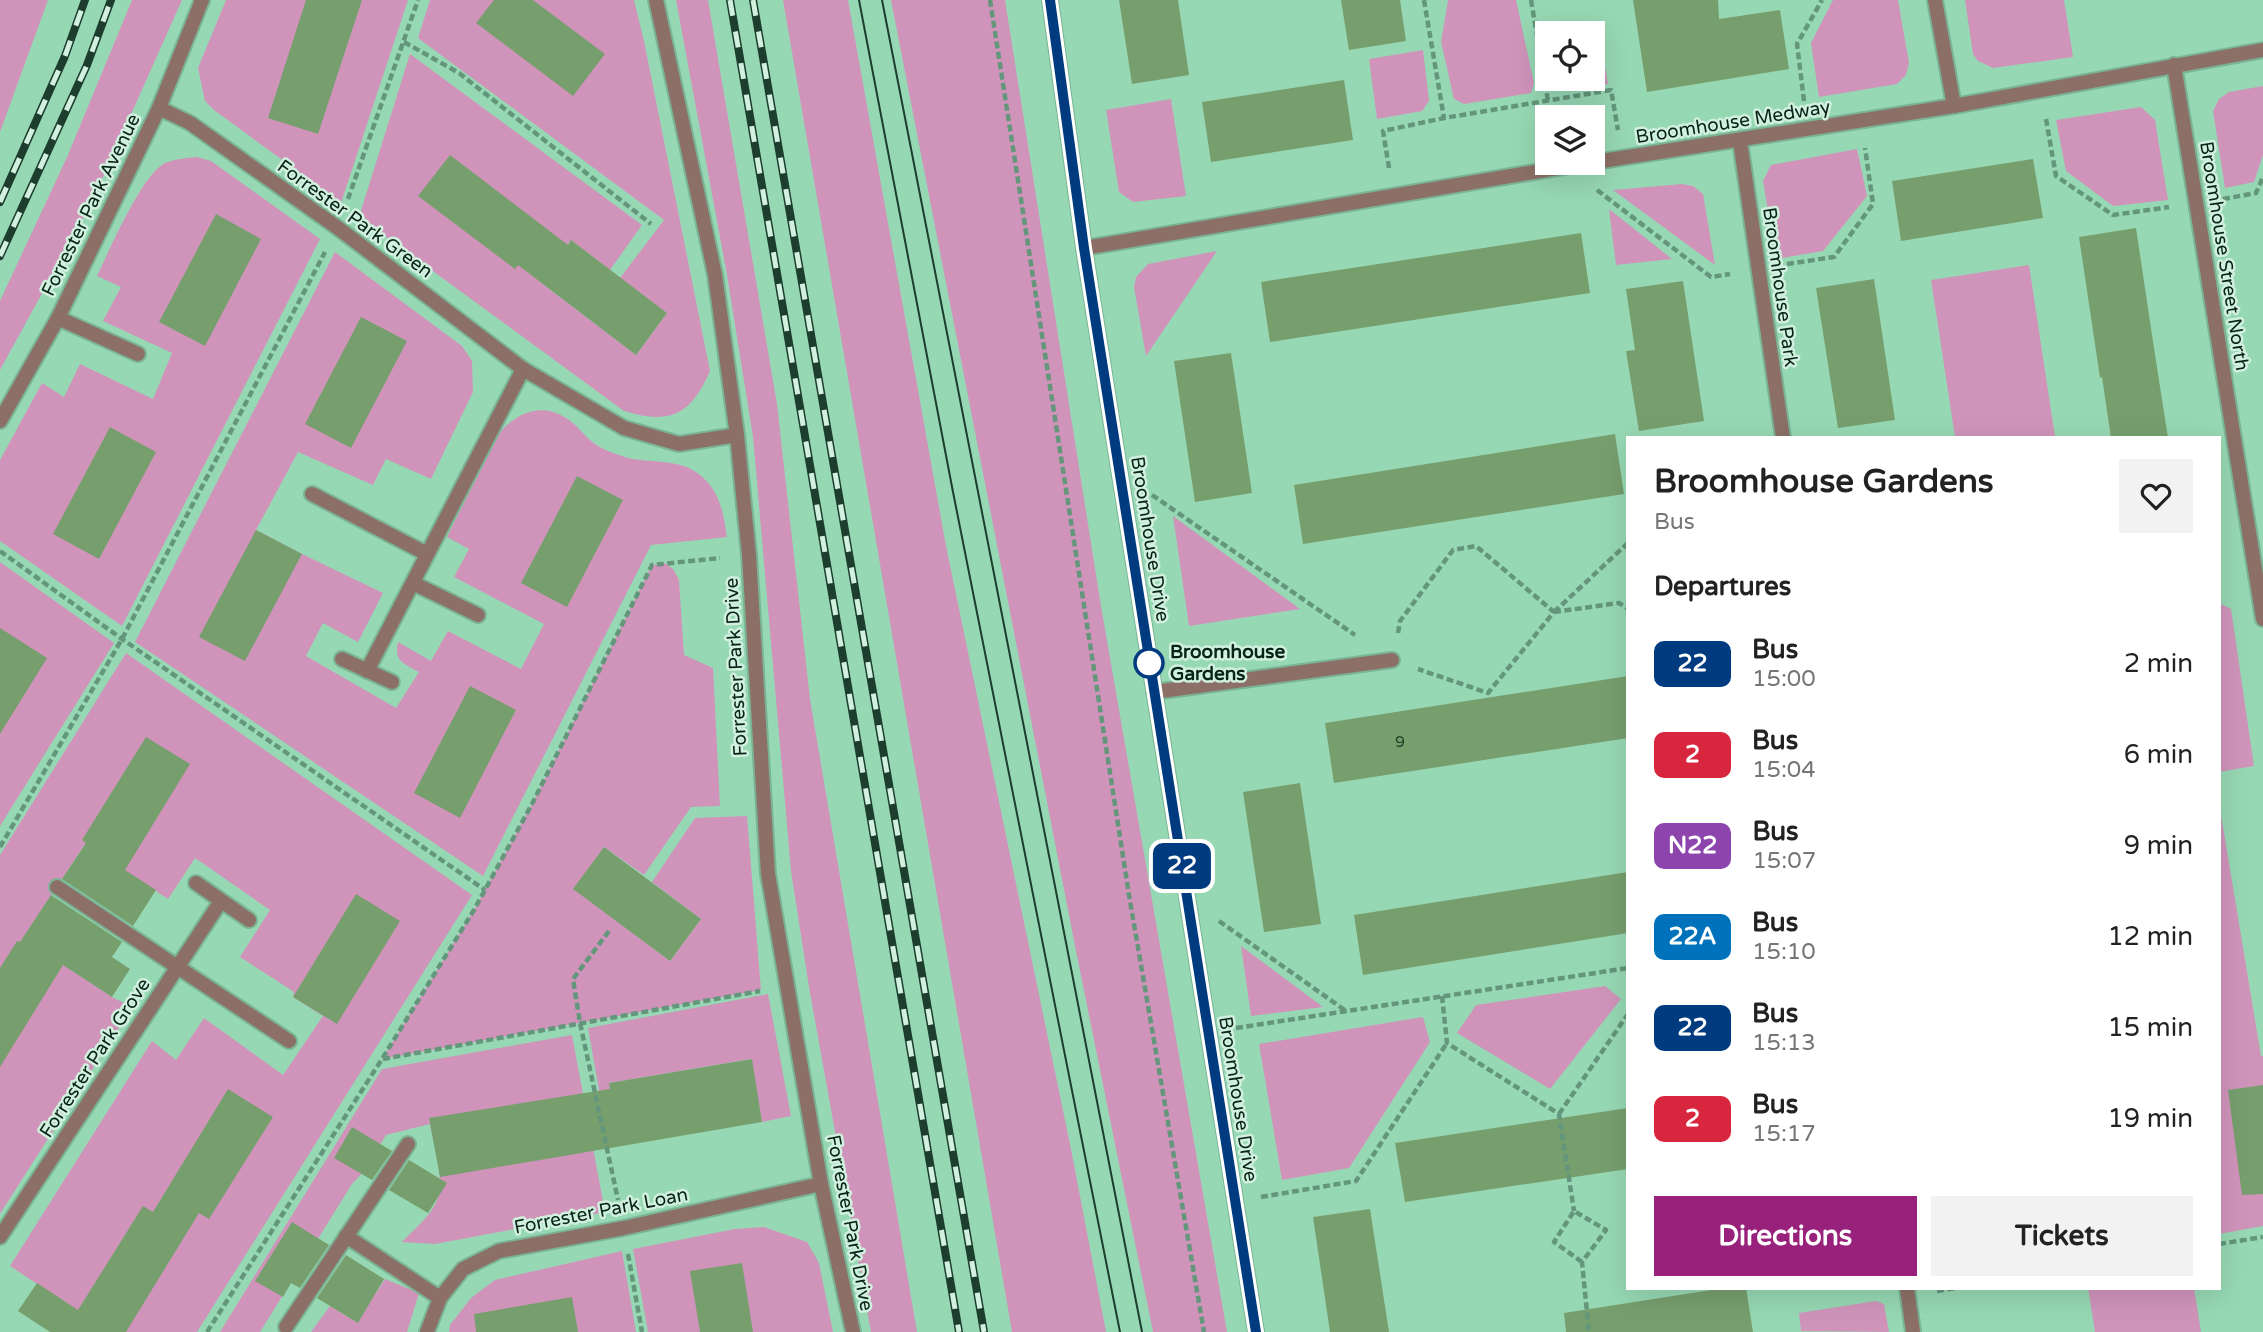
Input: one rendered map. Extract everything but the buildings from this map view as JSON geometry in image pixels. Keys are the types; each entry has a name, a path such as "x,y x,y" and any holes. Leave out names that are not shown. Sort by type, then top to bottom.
{"street":[{"name":"Forrester Park Avenue","path":"0,421 58,318 159,108 202,0"},
{"name":"Forrester Park Drive","path":"656,0 715,275 737,435 749,555 768,874 821,1184 853,1332"},
{"name":"Broomhouse Drive","path":"1050,0 1084,248 1256,1332"},
{"path":"1935,0 1954,106"},
{"name":"Broomhouse Medway","path":"1084,248 1622,158 1954,106 2263,50"},
{"name":"Broomhouse Street North","path":"2174,65 2263,619"},
{"name":"Forrester Park Green","path":"159,108 190,123 338,228 523,369 624,428 679,444 737,435"},
{"name":"Broomhouse Park","path":"1740,141 1783,436"},
{"path":"58,318 138,354"},
{"path":"367,671 523,369"},
{"path":"312,494 427,554"},
{"path":"413,583 478,615"},
{"path":"342,659 392,682"},
{"path":"1154,692 1392,660"},
{"path":"196,883 249,920"},
{"path":"57,887 289,1041"},
{"name":"Forrester Park Grove","path":"0,1237 222,901"},
{"path":"286,1327 408,1144"},
{"name":"Forrester Park Loan","path":"426,1332 440,1298 463,1269 499,1251 624,1228 821,1184"},
{"path":"346,1236 440,1298"},
{"path":"1907,1290 1913,1332"}],"path":[{"path":"0,847 122,639 338,228 418,0"},
{"path":"990,0 1129,895 1204,1332"},
{"path":"1424,0 1444,118"},
{"path":"1531,0 1548,101"},
{"path":"1807,130 1797,44 1822,0"},
{"path":"404,43 458,73 652,224"},
{"path":"1393,196 1383,131 1611,90 1622,158"},
{"path":"2042,90 2056,176 2113,215 2256,193 2263,177"},
{"path":"1120,473 1392,660 1488,693 1554,612 1626,545"},
{"path":"1392,660 1400,621 1452,550 1476,546 1554,612 1619,603 1626,608"},
{"path":"0,551 122,639 485,890"},
{"path":"207,1332 382,1059 485,890 532,804 652,565 749,555"},
{"path":"1187,898 1346,1011"},
{"path":"609,930 573,979 624,1228 642,1332"},
{"path":"1208,1032 1626,968"},
{"path":"382,1059 787,984"},
{"path":"1235,1202 1356,1181 1447,1043 1442,996"},
{"path":"1582,1262 1554,1242 1574,1211 1559,1114 1626,1017"},
{"path":"1447,1043 1559,1114"},
{"path":"1574,1211 1606,1230 1582,1262 1589,1332"},
{"path":"2221,1244 2263,1237"}],"shaded area":[{"path":"0,0 48,0 0,132"},
{"path":"132,0 182,0 91,204 0,370 0,301 68,155"},
{"path":"226,0 408,0 341,203 205,101 198,68"},
{"path":"430,0 634,0 710,371 703,386 687,407 677,413 654,417 624,411 359,217 410,54 642,225 610,270 571,240 540,282 636,355 667,313 620,278 664,220 418,38"},
{"path":"676,0 708,0 777,404 810,699 917,1332 871,1332 791,871 753,437 727,275"},
{"path":"783,0 848,0 946,546 1071,1149 1106,1332 1012,1332"},
{"path":"891,0 1005,0 1101,606 1227,1332 1153,1332"},
{"path":"1448,0 1516,0 1534,83 1531,93 1464,104 1454,99 1441,42"},
{"path":"1833,0 1898,0 1909,63 1906,75 1897,84 1819,97 1811,43"},
{"path":"1965,0 2064,0 2073,57 1993,68 1978,61 1973,54"},
{"path":"1423,50 1429,101 1422,111 1377,119 1369,59"},
{"path":"2263,86 2263,155 2254,182 2225,188 2213,111 2219,99 2229,92"},
{"path":"1171,99 1186,196 1133,202 1119,192 1106,110"},
{"path":"2141,107 2155,120 2168,200 2113,206 2066,171 2056,120"},
{"path":"1857,149 1867,196 1823,251 1776,259 1763,181 1771,165"},
{"path":"197,157 211,161 320,239 122,626 0,541 0,460 42,383 64,397 80,364 153,399 172,353 103,321 121,287 97,276 127,214 156,170 165,163"},
{"path":"1682,184 1693,186 1703,194 1715,265 1613,190"},
{"path":"1609,209 1672,259 1616,265"},
{"path":"1217,251 1146,356 1134,287 1136,277 1148,264"},
{"path":"335,252 462,346 472,361 473,392 431,479 386,459 373,485 298,452 256,530 383,593 358,642 323,623 306,656 396,708 419,672 404,664 399,657 398,642 431,661 448,631 521,669 544,624 454,577 469,549 447,537 497,436 511,422 528,412 537,410 556,413 605,450 628,458 672,463 689,468 704,479 715,493 724,518 727,537 651,545 483,876 135,642"},
{"path":"2029,265 2055,436 1955,436 1931,280"},
{"path":"1173,516 1300,609 1189,626"},
{"path":"0,562 114,643 0,826"},
{"path":"665,563 674,570 679,580 684,655 713,668 720,806 691,807 644,875 604,847 574,889 670,961 701,919 652,882 695,818 747,816 761,990 382,1059 474,910 532,804 652,565"},
{"path":"2221,604 2231,609 2254,766 2221,772"},
{"path":"126,653 472,895 197,1332 110,1332 10,1266 152,1041 176,1060 204,1018 283,1075 323,1016 293,997 294,992 240,957 270,910 195,858 168,899 85,844 23,938 112,997 132,1007 0,1214 0,855"},
{"path":"2221,815 2263,1056 2263,1226 2221,1234"},
{"path":"1241,946 1323,1007 1251,1016"},
{"path":"1605,986 1621,999 1550,1089 1457,1033 1476,1005"},
{"path":"768,994 791,1116 762,1122 751,1059 609,1083 617,1133 607,1135 588,1028"},
{"path":"1423,1017 1430,1042 1349,1168 1282,1180 1259,1044"},
{"path":"572,1035 605,1212 435,1244 402,1242 426,1217 437,1200 440,1182 438,1162 430,1124 386,1135 365,1170 352,1184 260,1332 220,1332 382,1069"},
{"path":"764,1227 807,1242 819,1263 833,1332 648,1332 633,1249 735,1229"},
{"path":"622,1251 636,1332 449,1332 450,1325 471,1298 495,1280"},
{"path":"350,1276 376,1293 385,1279 419,1293 407,1332 311,1332 330,1306 358,1323"},
{"path":"2088,1290 2194,1290 2201,1332 2095,1332"},
{"path":"1876,1301 1884,1304 1889,1332 1801,1331 1799,1313"}],"tram line":[{"path":"859,0 953,492 1120,1332"},
{"path":"882,0 1142,1332"}],"railway":[{"path":"0,202 65,56 85,0"},
{"path":"0,256 87,65 111,0"},
{"path":"730,0 959,1332"},
{"path":"753,0 984,1332"}],"bus line":[{"name":"22","path":"1050,0 1084,248 1256,1332"}],"place":[{"name":"Broomhouse Gardens","path":"1149,663"}]}
